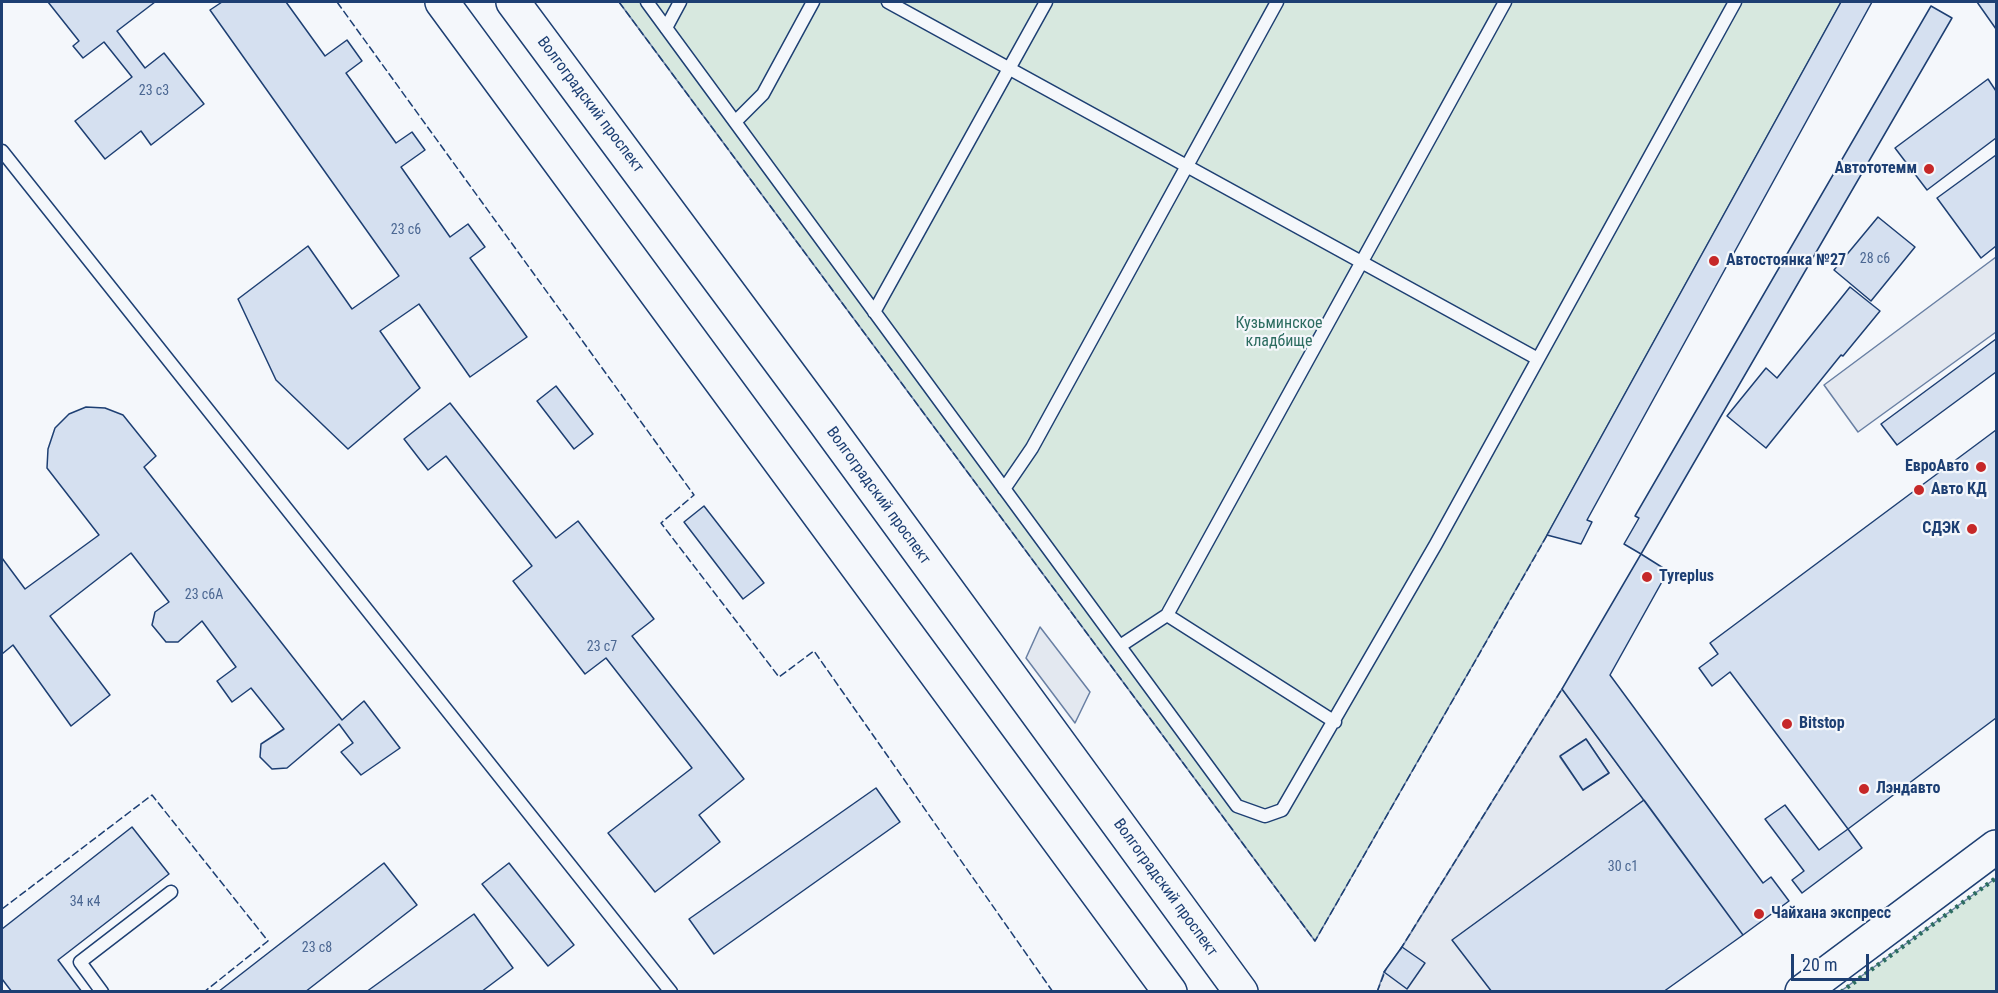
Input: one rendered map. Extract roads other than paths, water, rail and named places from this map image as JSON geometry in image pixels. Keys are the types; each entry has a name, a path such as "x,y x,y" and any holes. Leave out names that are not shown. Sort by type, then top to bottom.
{"main road":[{"path":"442,2 1170,992"},
{"name":"Волгоградский проспект","path":"513,2 821,417 1241,992"},
{"path":"1802,992 1996,847"}],"lane":[{"path":"647,2 1237,806 1265,816 1282,810 1335,722 1436,544 1735,2"},
{"path":"666,28 680,2"},
{"path":"735,122 763,94 813,2"},
{"path":"888,2 1538,358"},
{"path":"874,312 1046,2"},
{"path":"1004,489 1032,448 1277,2"},
{"path":"1120,646 1167,615 1504,2"},
{"path":"2,150 671,992"},
{"path":"1167,615 1335,722"},
{"path":"102,992 80,962 171,892"}],"place":[{"name":"Автототемм","path":"1929,169"},
{"name":"Автостоянка №27","path":"1714,261"},
{"name":"ЕвроАвто","path":"1981,467"},
{"name":"Авто КД","path":"1919,490"},
{"name":"СДЭК","path":"1972,529"},
{"name":"Tyreplus","path":"1647,577"},
{"name":"Bitstop","path":"1787,724"},
{"name":"Лэндавто","path":"1864,789"},
{"name":"Чайхана экспресс","path":"1759,914"}],"park label":[{"name":"Кузьминское кладбище","path":"1279,333"}]}
